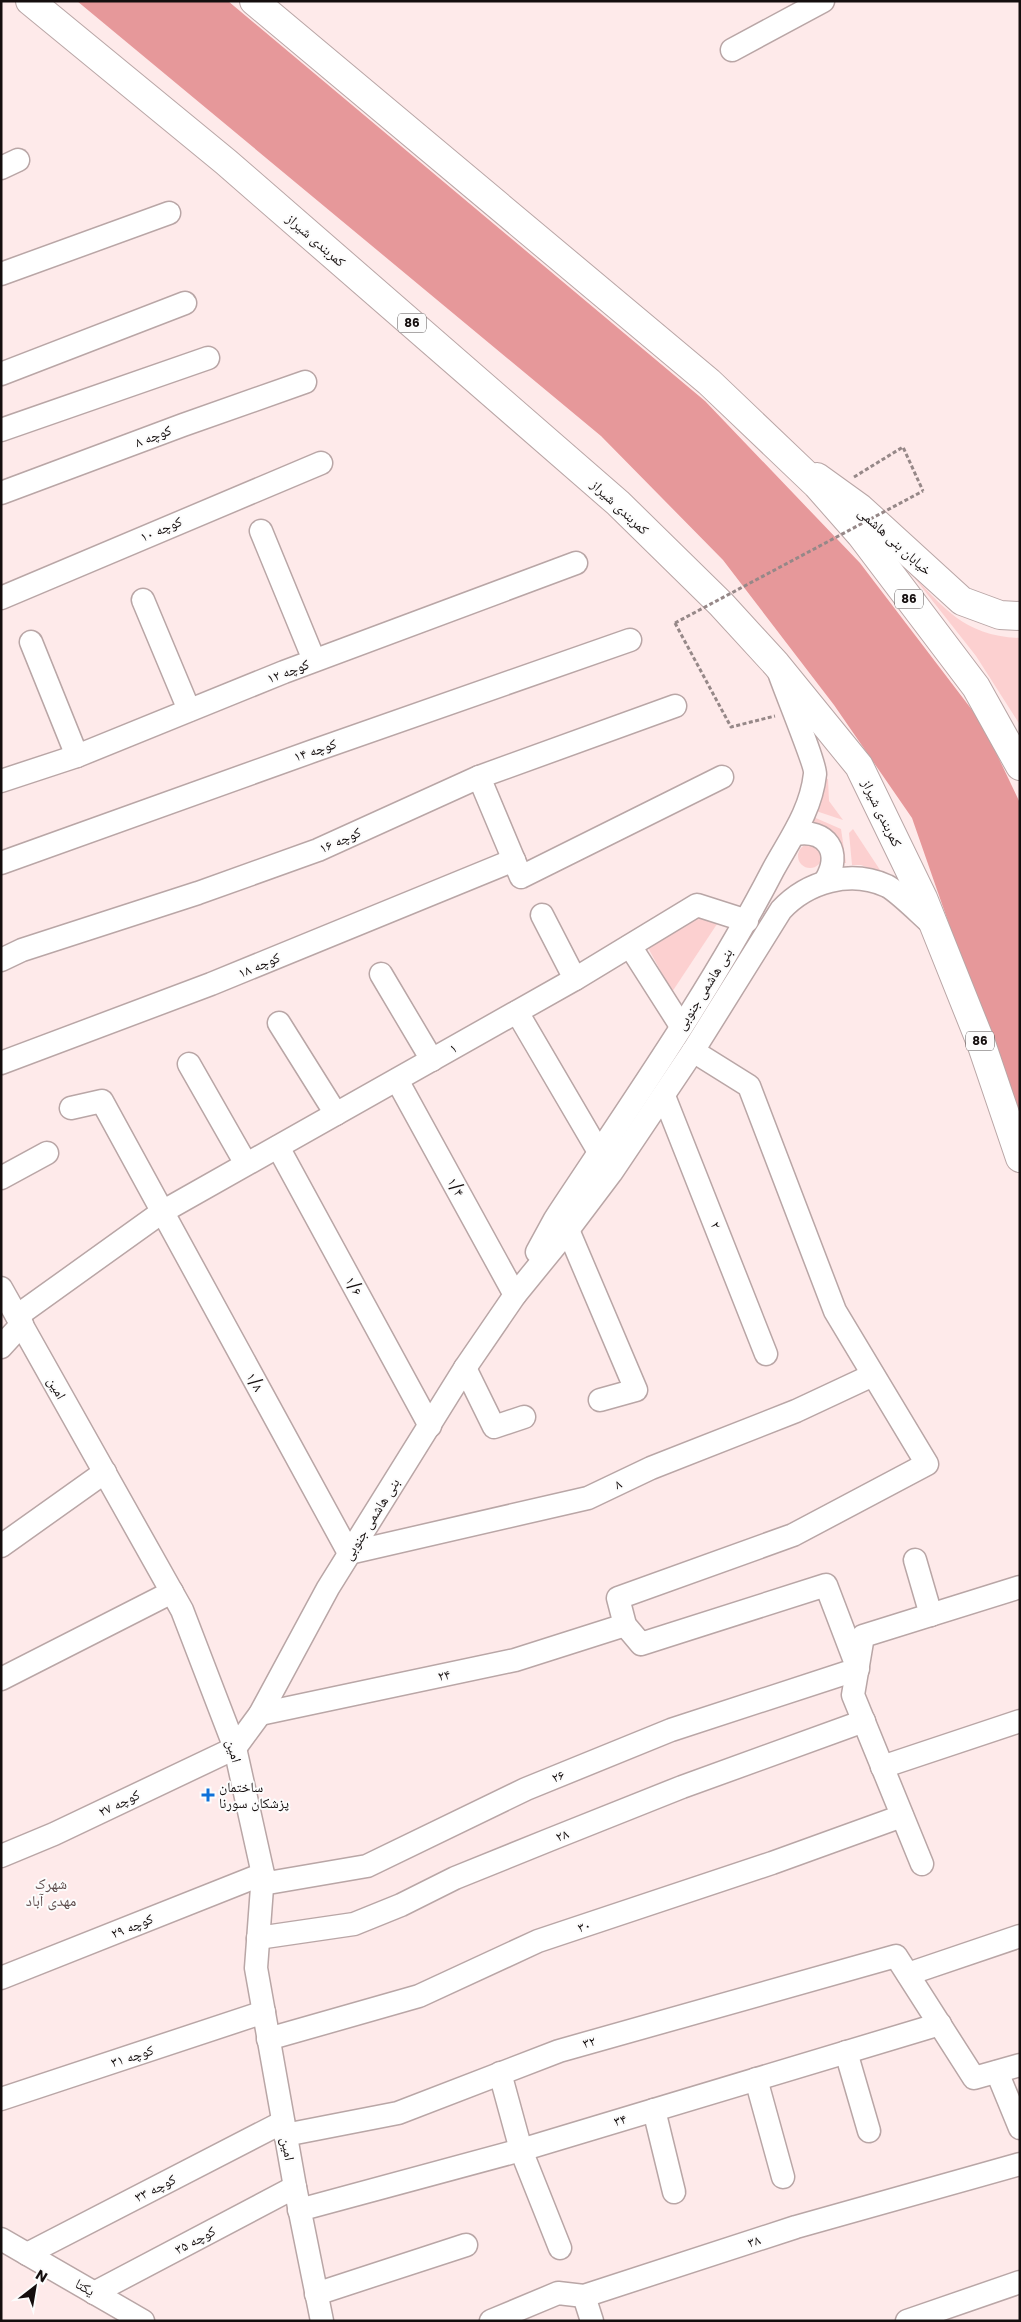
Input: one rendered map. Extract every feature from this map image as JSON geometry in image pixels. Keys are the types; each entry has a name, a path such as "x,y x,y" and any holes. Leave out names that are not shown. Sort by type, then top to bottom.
{"main road":[{"name":"کمربندی شیراز","path":"30,1 226,162 618,503 721,604 776,664 859,766 923,898 981,1044 1020,1158"},
{"name":"86","path":"254,1 709,382 817,485 884,566 976,687 1020,766"},
{"name":"خیابان بنی هاشمی","path":"778,448 860,508 962,601 1000,615 1020,616"}],"street":[{"path":"732,50 823,1"},
{"path":"1,274 169,213"},
{"path":"1,374 185,303"},
{"path":"1,430 208,358"},
{"name":"کوچه ۸","path":"1,492 305,382"},
{"name":"کوچه ۱۰","path":"1,598 321,463"},
{"path":"261,531 314,660"},
{"name":"کوچه ۱۲","path":"1,782 77,756 314,660 576,562"},
{"path":"143,600 189,710"},
{"name":"کوچه ۱۴","path":"1,864 313,751 630,640"},
{"path":"31,642 77,756"},
{"name":"بنی هاشمی جنوبی","path":"235,1748 260,1714 349,1553 465,1368 514,1295 555,1219 747,922 784,850 795,834 810,800 815,772 776,664"},
{"name":"کوچه ۱۶","path":"1,960 22,950 198,893 318,850 479,777 674,706"},
{"path":"479,777 521,877 722,777"},
{"path":"795,834 814,834 824,840 831,850 834,860 832,870 826,880"},
{"name":"کوچه ۱۸","path":"1,1063 211,984 514,860"},
{"name":"بنی هاشمی جنوبی","path":"514,1295 568,1230 611,1173 664,1096 781,910 790,900 826,880 857,879 887,886 934,926"},
{"name":"۱","path":"1,1347 20,1320 162,1212 575,980 697,905 747,922"},
{"path":"542,915 575,980"},
{"path":"630,946 681,1026"},
{"path":"381,974 432,1060"},
{"path":"517,1012 599,1152"},
{"path":"279,1023 336,1114"},
{"path":"693,1051 749,1086 835,1311 927,1464 794,1535 618,1598 625,1625 641,1644 826,1585 858,1669"},
{"path":"189,1064 246,1164"},
{"name":"۱/۴","path":"397,1080 514,1295"},
{"name":"۲","path":"664,1096 766,1354"},
{"name":"۱/۸","path":"71,1108 102,1101 349,1553"},
{"name":"۱/۶","path":"278,1147 430,1426"},
{"path":"1,1178 47,1153"},
{"path":"568,1230 636,1390 600,1400"},
{"name":"امین","path":"1,1288 182,1610 235,1748 262,1879 256,1968 299,2210 322,2321"},
{"path":"465,1368 494,1427 524,1417"},
{"name":"۸","path":"349,1553 588,1498 651,1468 796,1411 873,1375"},
{"path":"1,1546 104,1472"},
{"path":"915,1560 931,1615"},
{"path":"922,1864 853,1695 863,1636 1020,1587"},
{"path":"1,1679 172,1592"},
{"name":"۲۴","path":"260,1714 515,1660 625,1625"},
{"name":"۲۶","path":"262,1879 366,1866 526,1789 671,1730 858,1669"},
{"name":"۲۸","path":"258,1938 354,1924 401,1905 455,1878 682,1787 864,1721"},
{"path":"882,1766 1020,1722"},
{"name":"کوچه ۲۷","path":"1,1856 54,1834 235,1748"},
{"name":"۳۰","path":"268,2040 419,1996 538,1941 772,1863 902,1816"},
{"name":"کوچه ۲۹","path":"1,1978 262,1879"},
{"name":"۳۲","path":"284,2129 398,2113 559,2051 1020,1936"},
{"path":"902,1965 974,2078 1020,2065"},
{"name":"کوچه ۳۱","path":"1,2099 264,2012"},
{"name":"۳۴","path":"299,2210 521,2150 940,2024"},
{"path":"846,2052 869,2131"},
{"path":"997,2072 1016,2120"},
{"path":"500,2073 521,2150 560,2248"},
{"path":"756,2079 783,2178"},
{"path":"654,2110 674,2192"},
{"name":"کوچه ۳۳","path":"11,2248 284,2129"},
{"name":"۳۸","path":"491,2321 558,2294 584,2296 796,2228 1020,2164"},
{"name":"کوچه ۳۵","path":"94,2292 295,2187"},
{"path":"316,2294 466,2245"},
{"name":"یکتا","path":"11,2248 94,2292 137,2319"},
{"path":"906,2321 1020,2282"},
{"path":"584,2296 592,2321"}],"path":[{"path":"793,711 731,727 675,623 923,491 903,447 834,489"}],"shaded area":[{"path":"77,1 228,1 705,401 860,563 982,723 1020,803 1020,1128 912,818 834,705 723,560 601,436"},
{"path":"909,571 945,608 969,626 1001,636 1020,638 1020,725 976,656"},
{"path":"820,776 828,779 829,801 843,820 813,810"},
{"path":"811,816 841,829 846,863 839,863 808,822"},
{"path":"853,829 882,873 861,865 852,865 849,833"},
{"path":"810,844 818,848 822,856 818,864 810,868 802,864 798,856 802,848"},
{"path":"702,916 719,921 672,992 646,944"}],"place":[{"name":"ساختمان پزشکان سورنا","path":"208,1795"}],"district":[{"name":"شهرک مهدی آباد","path":"51,1892"}]}
